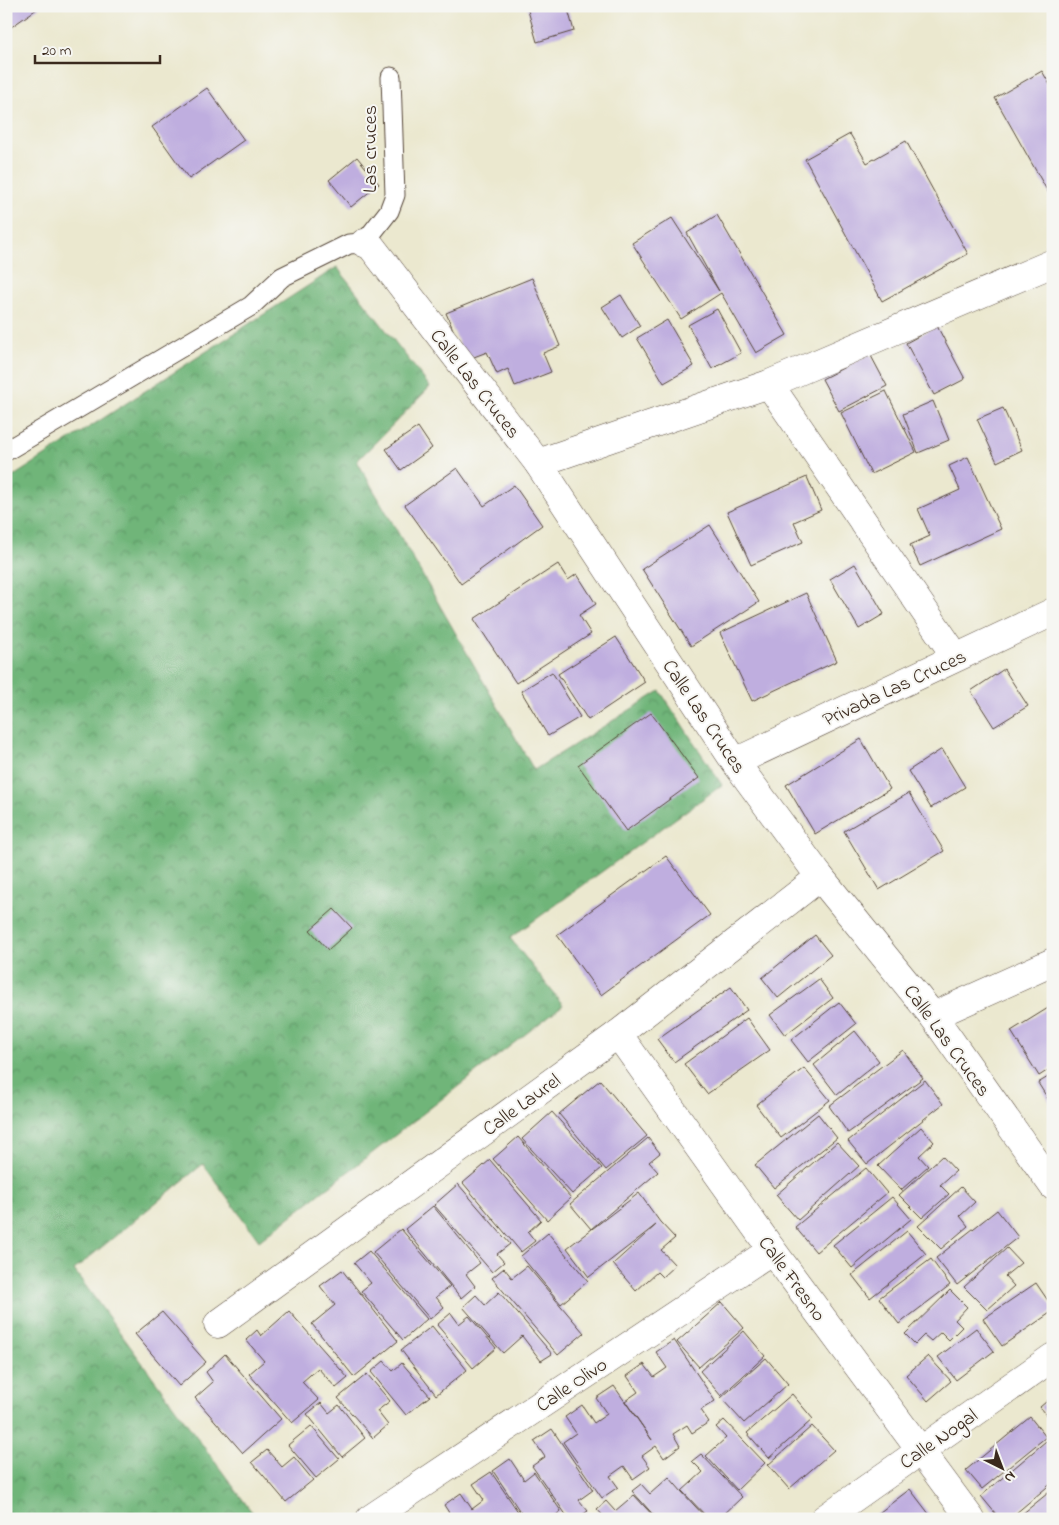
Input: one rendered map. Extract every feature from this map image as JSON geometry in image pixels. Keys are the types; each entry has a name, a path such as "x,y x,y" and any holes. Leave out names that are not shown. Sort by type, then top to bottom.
{"street":[{"name":"Calle Las Cruces","path":"364,243 371,246 538,464 735,762 820,877 933,1016 1053,1186"},
{"path":"538,464 769,384 1053,263"},
{"path":"769,384 956,657"},
{"name":"Privada Las Cruces","path":"735,762 1053,612"},
{"name":"Calle Laurel","path":"218,1324 618,1034 820,877"},
{"path":"933,1016 1053,962"},
{"name":"Calle Fresno","path":"618,1034 772,1250 971,1519"},
{"name":"Calle Olivo","path":"370,1519 772,1250"},
{"name":"Calle Nogal","path":"824,1519 1053,1358"}],"lane":[{"name":"Las cruces","path":"364,243 389,211 394,195 391,77"},
{"path":"6,451 251,306 282,277 331,251 349,244 364,243"}],"green space":[{"path":"337,267 430,387 357,461 534,770 660,691 722,785 510,938 563,1005 259,1241 203,1164 74,1270 257,1519 6,1519 6,481"}],"building":[{"path":"6,6 41,6 7,30"},
{"path":"567,6 574,31 537,42 527,7"},
{"path":"1042,71 1053,90 1053,201 995,98"},
{"path":"207,88 244,140 189,179 152,127"},
{"path":"850,134 867,163 906,141 968,254 882,301 805,159"},
{"path":"357,157 379,184 351,207 329,180"},
{"path":"717,215 787,335 756,353 721,293 681,319 632,243 672,218 719,291 687,233"},
{"path":"532,278 560,346 543,353 551,372 515,386 508,369 497,374 487,352 466,360 446,313"},
{"path":"621,295 640,326 622,338 602,307"},
{"path":"717,309 741,353 712,369 688,325"},
{"path":"667,320 694,366 664,383 637,338"},
{"path":"937,326 965,379 934,395 906,343"},
{"path":"870,354 887,386 839,411 822,379"},
{"path":"886,391 916,452 871,474 841,413"},
{"path":"933,401 949,440 918,453 903,414"},
{"path":"1003,408 1022,450 997,462 977,419"},
{"path":"418,427 432,448 401,470 386,449"},
{"path":"968,457 1001,529 920,566 910,545 930,536 918,509 960,490 949,466"},
{"path":"457,468 484,506 514,485 542,525 461,584 405,505"},
{"path":"807,477 821,510 794,522 803,542 751,565 727,512"},
{"path":"710,525 759,602 691,646 642,569"},
{"path":"558,564 568,580 577,574 596,604 579,615 591,634 516,683 474,619"},
{"path":"855,564 884,614 859,629 830,579"},
{"path":"806,593 837,661 752,701 720,633"},
{"path":"616,637 645,682 588,720 558,674"},
{"path":"1004,669 1028,706 994,727 971,691"},
{"path":"552,672 580,717 548,736 521,691"},
{"path":"651,713 699,778 626,831 578,765"},
{"path":"861,739 890,789 815,834 786,785"},
{"path":"942,749 965,787 931,808 908,771"},
{"path":"909,793 944,851 879,890 844,831"},
{"path":"666,856 710,915 601,995 557,935"},
{"path":"334,909 352,928 328,950 310,930"},
{"path":"815,935 831,955 778,998 762,978"},
{"path":"819,979 833,998 785,1035 770,1015"},
{"path":"731,987 747,1010 674,1062 657,1039"},
{"path":"839,1002 856,1024 808,1062 791,1040"},
{"path":"1053,1005 1053,1067 1039,1076 1011,1031"},
{"path":"747,1018 770,1050 707,1094 684,1064"},
{"path":"855,1031 879,1061 837,1095 814,1065"},
{"path":"903,1050 923,1078 848,1133 829,1106"},
{"path":"804,1068 830,1100 781,1138 756,1105"},
{"path":"1053,1074 1053,1107 1038,1083"},
{"path":"600,1080 647,1136 606,1170 559,1114"},
{"path":"925,1080 943,1104 867,1164 848,1141"},
{"path":"552,1112 602,1168 572,1194 522,1139"},
{"path":"818,1114 837,1138 774,1188 755,1165"},
{"path":"921,1127 934,1142 919,1156 928,1166 901,1190 878,1166"},
{"path":"518,1137 571,1198 547,1220 493,1159"},
{"path":"648,1138 660,1153 649,1162 658,1172 591,1229 570,1204"},
{"path":"837,1142 859,1166 798,1220 776,1195"},
{"path":"942,1156 956,1171 940,1185 949,1194 922,1218 899,1195"},
{"path":"490,1160 541,1220 528,1232 535,1241 521,1252 463,1183"},
{"path":"866,1168 887,1193 816,1252 795,1227"},
{"path":"458,1184 510,1244 497,1254 504,1262 492,1272 434,1205"},
{"path":"961,1187 975,1202 960,1216 968,1226 941,1249 918,1226"},
{"path":"639,1193 660,1222 675,1238 661,1250 675,1265 662,1277 657,1272 636,1291 613,1264 656,1225 589,1277 567,1248"},
{"path":"892,1197 911,1219 852,1268 833,1245"},
{"path":"433,1206 480,1263 466,1274 475,1286 461,1298 405,1229"},
{"path":"997,1210 1018,1237 957,1285 936,1258"},
{"path":"401,1229 450,1286 436,1297 444,1307 430,1319 373,1252"},
{"path":"907,1231 926,1254 870,1298 852,1275"},
{"path":"548,1233 588,1281 561,1304 521,1256"},
{"path":"1007,1248 1021,1263 1005,1276 1014,1286 987,1310 964,1287"},
{"path":"369,1251 427,1319 403,1340 361,1291 371,1283 354,1263"},
{"path":"931,1259 950,1285 899,1324 879,1298"},
{"path":"527,1266 584,1333 558,1355 492,1278 504,1268 512,1278"},
{"path":"342,1270 398,1341 354,1377 312,1324 335,1305 320,1286"},
{"path":"1036,1283 1053,1308 1053,1311 1002,1346 983,1319"},
{"path":"950,1290 967,1307 955,1320 962,1327 949,1340 941,1332 931,1341 924,1335 915,1344 905,1334"},
{"path":"499,1292 552,1354 541,1361 522,1336 503,1353 463,1307 476,1295 485,1305"},
{"path":"722,1302 744,1328 699,1367 677,1342"},
{"path":"289,1311 348,1378 336,1388 318,1368 302,1382 319,1400 292,1423 249,1374 264,1361 246,1340 257,1330 261,1336"},
{"path":"162,1312 206,1362 179,1386 135,1334"},
{"path":"451,1313 459,1324 469,1316 496,1348 473,1368 437,1325"},
{"path":"432,1326 467,1370 436,1395 401,1350"},
{"path":"976,1328 994,1351 956,1380 938,1357"},
{"path":"744,1331 765,1356 721,1396 700,1371"},
{"path":"674,1340 715,1401 701,1410 709,1422 692,1433 687,1425 673,1434 680,1446 664,1458 656,1446 642,1456 650,1467 633,1479 624,1466 610,1476 618,1487 602,1498 563,1442 576,1433 565,1417 582,1405 594,1423 607,1414 596,1398 614,1386 652,1440 625,1401 638,1392 627,1376 644,1364 654,1377 667,1368 656,1352"},
{"path":"225,1354 281,1419 243,1453 195,1398 213,1382 206,1372"},
{"path":"928,1356 951,1381 928,1401 906,1375"},
{"path":"766,1358 788,1384 744,1423 721,1398"},
{"path":"384,1361 393,1371 402,1363 430,1396 406,1415 371,1372"},
{"path":"367,1374 390,1401 377,1411 388,1425 373,1438 338,1398"},
{"path":"792,1394 813,1419 769,1458 747,1433"},
{"path":"1053,1396 1053,1422 1040,1407"},
{"path":"321,1403 329,1413 339,1405 365,1438 342,1457 307,1414"},
{"path":"1030,1417 1046,1437 982,1489 966,1470"},
{"path":"724,1420 765,1463 737,1490 706,1456 726,1438 716,1427"},
{"path":"311,1426 339,1459 316,1478 288,1445"},
{"path":"812,1426 834,1450 789,1489 768,1465"},
{"path":"552,1429 593,1490 579,1500 588,1511 576,1519 569,1519 532,1466 545,1457 534,1441"},
{"path":"1046,1441 1053,1449 1053,1482 1009,1519 1000,1519 981,1496"},
{"path":"267,1450 282,1467 294,1457 313,1480 286,1502 252,1462"},
{"path":"701,1454 742,1497 719,1519 709,1519 682,1491 703,1472 692,1461"},
{"path":"510,1459 524,1480 534,1472 561,1511 551,1519 525,1519 493,1471"},
{"path":"491,1472 523,1519 453,1519 444,1505 461,1493 472,1509 484,1500 473,1484"},
{"path":"669,1477 707,1519 657,1519 632,1491 641,1484 650,1494"},
{"path":"910,1489 933,1519 871,1519"},
{"path":"1053,1489 1053,1519 1016,1519"},
{"path":"634,1495 656,1519 606,1519 597,1509 606,1501 615,1511"}]}
